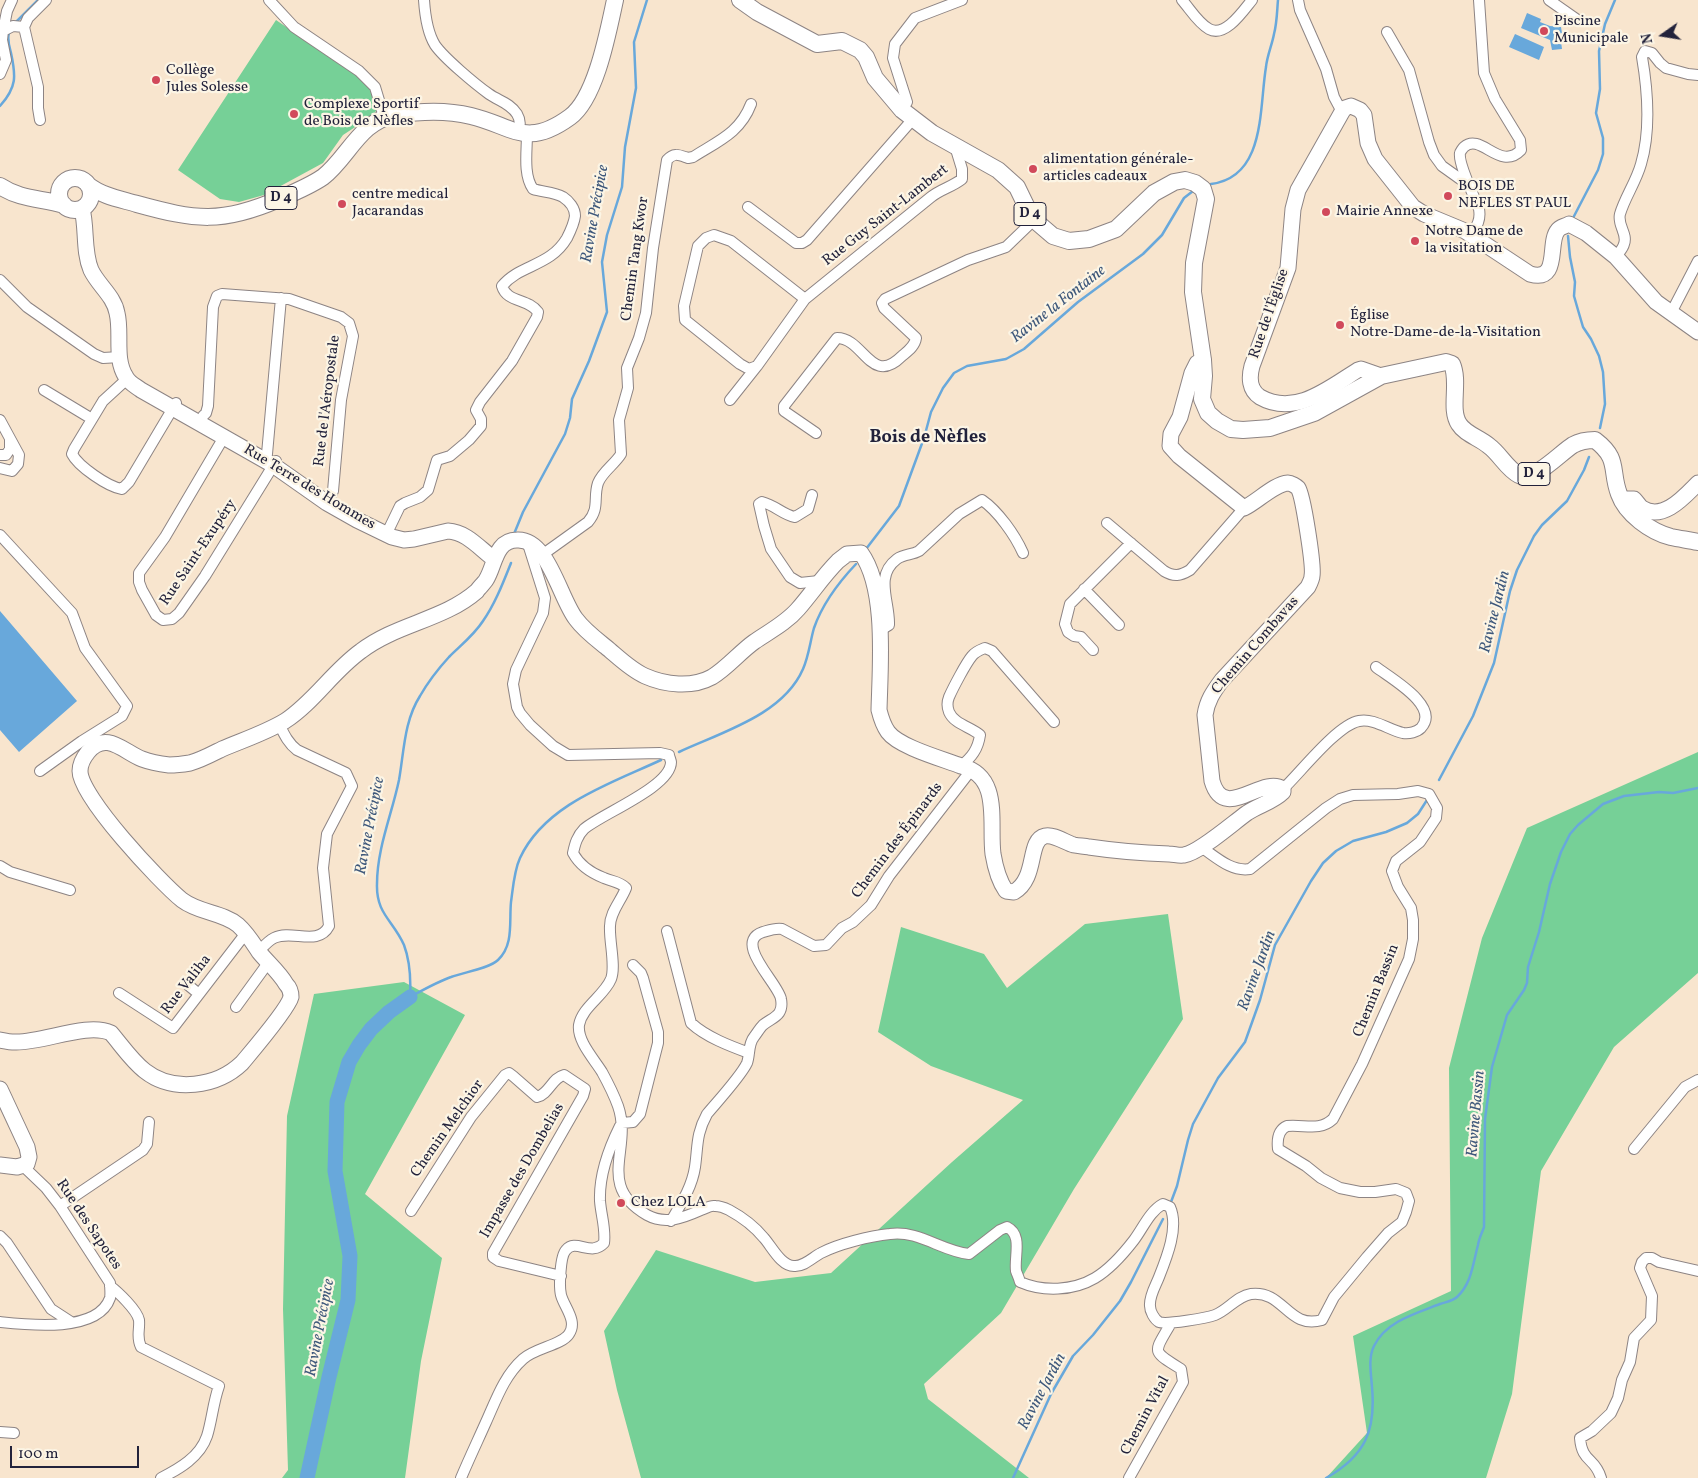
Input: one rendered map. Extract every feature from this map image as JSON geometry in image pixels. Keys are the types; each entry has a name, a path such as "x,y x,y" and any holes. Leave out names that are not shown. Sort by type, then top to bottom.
{"main road":[{"path":"523,133 546,130 569,117 580,108 590,91 616,0"},
{"name":"D 4","path":"740,0 757,12 816,44 842,41 860,50 866,57 875,78 908,114 932,133 998,170 1017,187 1034,220 1053,236 1068,241 1089,239 1116,229 1154,193 1174,182 1185,180 1195,183 1203,189 1206,198 1194,263 1193,292 1203,360 1202,399 1208,413 1231,429 1270,428 1314,413 1381,376 1446,362 1452,364 1455,371 1455,414 1458,424 1490,446 1517,474 1523,477 1532,476 1575,444 1595,440 1609,453 1613,463 1618,493 1627,509 1650,527 1670,537 1698,542"},
{"name":"D 4","path":"87,198 111,197 199,218 220,218 255,210 323,177 362,133 384,117 409,113 456,113 472,116 523,133"},
{"path":"75,179 84,182 87,198 72,210 62,197 66,182 75,179"},
{"path":"0,186 9,192 23,197 37,199 62,197"}],"street":[{"path":"0,74 6,60 2,40 4,23 12,0"},
{"path":"4,30 21,27 46,0"},
{"path":"269,0 294,26 359,71 375,87 384,117"},
{"path":"388,531 400,506 420,497 428,490 437,460 450,456 469,440 481,426 481,419 476,410 480,402 512,361 538,312 533,306 510,297 504,292 502,286 508,279 548,258 560,249 574,224 575,212 569,202 562,196 533,189 529,183 521,122 516,112 504,101 490,95 434,44 429,31 424,0"},
{"path":"748,207 796,243 802,243 807,240 908,114 907,102 893,58 895,44 915,18 962,0"},
{"path":"1182,0 1210,29 1218,31 1227,26 1252,0"},
{"path":"1298,0 1300,10 1326,70 1334,97 1342,112 1345,108 1351,106 1360,110 1364,115 1368,143 1374,159 1412,207 1471,234 1530,274 1536,276 1543,274 1550,268 1554,239 1558,229 1569,224 1586,233 1616,257 1656,302 1698,332"},
{"path":"1471,234 1478,224 1480,216 1460,154 1463,148 1469,143 1479,144 1505,157 1515,156 1521,150 1520,140 1495,99 1484,73 1478,0"},
{"path":"1549,0 1579,22"},
{"path":"21,27 38,86 40,120"},
{"path":"1388,32 1409,70 1434,155 1442,166 1470,186"},
{"path":"1616,257 1624,244 1625,238 1619,218 1638,172 1645,146 1647,128 1646,80 1643,54 1645,51 1652,53 1660,63 1674,71 1698,75"},
{"name":"Chemin Tang Kwor","path":"542,555 588,522 593,516 597,503 598,484 621,454 619,420 628,388 627,368 645,317 665,164 671,155 677,154 688,158 734,131 743,122 751,104"},
{"name":"Rue de l'Église","path":"1342,112 1298,190 1293,209 1288,268 1249,377 1251,386 1258,396 1270,402 1284,404 1304,402 1361,369 1381,376"},
{"name":"Rue Guy Saint-Lambert","path":"730,400 805,299 931,196 955,185 962,179 962,169 954,146"},
{"path":"87,198 89,264 118,313 120,357 123,372 128,380 103,401 72,454 79,464 115,488 122,489 129,482 175,405"},
{"path":"816,433 784,411 784,406 837,338 844,338 878,366 888,367 895,364 915,344 916,338 884,308 882,303 885,299 968,260 1006,248 1034,220"},
{"path":"757,366 749,369 740,364 685,320 684,306 698,246 706,238 714,234 732,241 805,299"},
{"path":"1671,313 1698,261"},
{"path":"0,280 27,307 94,354 103,358 120,357"},
{"name":"Rue de l'Aéropostale","path":"203,416 208,406 213,306 217,296 222,294 289,299 346,320 352,330 353,342 340,400 333,491 329,499"},
{"path":"272,460 281,298"},
{"path":"1107,523 1164,571 1173,576 1182,575 1190,570 1244,508 1179,456 1170,446 1171,434 1180,417 1192,373 1196,363 1203,360"},
{"name":"Rue Terre des Hommes","path":"128,380 140,390 203,416 272,460 358,520 388,531 404,540 456,531 496,555"},
{"path":"44,390 92,419"},
{"name":"Rue Terre des Hommes","path":"175,405 224,437 272,460"},
{"path":"0,420 19,456 18,464 12,471 0,468"},
{"name":"Rue Saint-Exupéry","path":"224,437 165,537 140,573 139,582 142,590 156,615 163,620 172,619 179,613 205,576 272,460"},
{"path":"0,455 6,455 10,449 10,438"},
{"path":"1622,499 1634,499 1643,508 1658,512 1679,502 1698,482"},
{"name":"Chemin Combavas","path":"1244,508 1275,488 1286,484 1298,488 1304,507 1312,575 1308,587 1213,692 1205,715 1212,781 1214,791 1222,797 1234,798 1270,787 1280,787 1283,789"},
{"path":"812,495 808,509 795,517 788,516 771,504 762,502 760,504 771,550 790,577 800,582 820,581"},
{"path":"879,631 889,625 884,589 886,573 896,560 905,554 915,554 960,514 982,500 989,504 1017,540 1023,553"},
{"path":"0,535 72,613 85,648 126,706 122,716 82,741 40,771"},
{"path":"0,1040 16,1042 88,1030 104,1030 111,1033 145,1072 155,1077 182,1084 203,1083 235,1070 242,1064 291,997 287,984 236,924 223,917 196,908 183,900 154,874 110,822 88,792 82,780 80,770 83,760 88,751 96,744 106,742 115,744 141,758 171,765 191,763 279,724 302,708 360,651 385,635 456,606 473,593 487,580 496,555 506,543 514,540 527,541 533,544 542,555 577,621 643,676 665,683 683,684 712,677 754,642 789,618 838,561 847,554 861,553 872,573 879,620 881,720 888,732 897,740 966,767 986,784 991,796 993,854 1001,884 1006,891 1014,892 1021,888 1026,881 1034,847 1045,836 1074,845 1145,854 1185,855 1200,847 1249,812 1277,798 1321,748 1352,724 1360,721 1372,722 1404,733 1420,729 1425,722 1425,715 1424,708 1420,702 1376,667"},
{"path":"527,541 533,555 545,598 543,613 516,670 513,684 517,707 520,713 553,746 568,755 660,753 669,755 672,762 662,779 642,794 584,829 575,841 573,853 578,863 590,872 604,879 621,883 626,888 612,914 610,925 612,977 582,1017 579,1027 582,1041 603,1074 618,1106 622,1122 617,1174 626,1198 647,1215 671,1221 714,1205 723,1208 748,1222 784,1262 794,1266 802,1264 821,1252 870,1237 892,1233 907,1233 956,1253 969,1254 1000,1230 1008,1227 1013,1229 1016,1236 1016,1271 1020,1282 1031,1287 1052,1288 1068,1288 1095,1278 1108,1268 1133,1241 1156,1208 1163,1204 1170,1207 1173,1223 1169,1245 1152,1293 1150,1306 1154,1318 1160,1322 1171,1323"},
{"path":"1093,650 1081,637 1074,636 1068,632 1065,624 1070,604 1131,543"},
{"path":"1084,589 1119,625"},
{"path":"966,767 978,745 980,735 953,719 947,705 949,697 972,656 978,650 986,648 992,650 1054,722"},
{"path":"258,951 273,938 281,936 320,936 326,932 329,926 323,868 327,834 352,786 346,774 292,746 279,724"},
{"name":"Chemin des Épinards","path":"671,1221 690,1185 695,1168 698,1135 702,1123 746,1064 751,1040 763,1025 776,1018 780,1011 781,998 757,960 753,947 754,939 758,934 776,928 782,929 814,946 826,946 842,928 852,922 871,905 889,876 966,767"},
{"name":"Chemin Bassin","path":"1171,1323 1214,1316 1243,1296 1250,1294 1267,1295 1300,1321 1322,1320 1334,1297 1367,1256 1388,1233 1402,1222 1408,1201 1406,1194 1396,1189 1360,1192 1340,1188 1321,1178 1306,1166 1278,1149 1278,1137 1282,1128 1287,1126 1319,1127 1329,1123 1333,1119 1362,1064 1402,978 1409,959 1413,939 1411,908 1398,887 1392,871 1396,862 1420,842 1431,827 1436,818 1437,808 1429,794 1418,791 1398,794 1353,795 1340,799 1326,808 1250,870 1240,871 1229,866 1200,847"},
{"path":"0,866 10,872 70,890"},
{"path":"666,931 691,1023 733,1048 749,1053"},
{"name":"Rue Valiha","path":"120,993 173,1028 246,934"},
{"path":"236,1007 268,963"},
{"path":"622,1122 633,1122 640,1114 658,1043 658,1032 643,978 633,965"},
{"path":"188,985 199,994"},
{"name":"Chemin Melchior","path":"411,1210 471,1117 505,1075 508,1073 513,1076 537,1097 543,1095 559,1076 564,1075 584,1089"},
{"path":"1634,1149 1685,1087 1698,1080"},
{"path":"0,1088 27,1147 29,1157 27,1164 23,1166 0,1165"},
{"name":"Impasse des Dombelias","path":"561,1276 499,1261 493,1257 493,1253 584,1096 584,1089"},
{"path":"60,1206 143,1150 147,1144 148,1122"},
{"path":"461,1478 503,1384 516,1366 525,1357 563,1340 570,1333 571,1317 561,1294 562,1256 566,1250 576,1246 598,1249 604,1243 606,1233 600,1203 600,1182 615,1136 622,1122"},
{"name":"Rue des Sapotes","path":"23,1166 46,1188 60,1206 110,1283 110,1297 104,1309 94,1316 71,1322"},
{"path":"0,1236 51,1309 71,1322"},
{"path":"1601,1478 1595,1464 1584,1457 1580,1438 1592,1431 1611,1413 1630,1362 1634,1338 1650,1320 1652,1296 1640,1268 1642,1262 1646,1258 1652,1258 1659,1262 1698,1271"},
{"path":"110,1286 119,1293 137,1315 139,1320 138,1341 141,1347 220,1386 215,1398 207,1438 201,1448 184,1465 161,1478"},
{"path":"0,1322 36,1326 71,1322"},
{"name":"Chemin Vital","path":"1129,1478 1183,1382 1181,1369 1161,1358 1157,1352 1158,1346 1171,1323"},
{"path":"0,1432 14,1433"}],"green space":[{"name":"Complexe Sportif de Bois de Nèfles","path":"276,20 365,81 376,98 376,111 372,116 343,135 323,163 264,195 239,202 220,199 178,170"},
{"path":"1698,752 1698,973 1614,1047 1541,1171 1512,1394 1486,1478 1326,1478 1367,1433 1353,1336 1451,1291 1449,1068 1482,938 1527,828"},
{"path":"1168,914 1183,1019 1074,1189 1001,1313 924,1384 928,1399 1029,1478 641,1478 617,1390 604,1331 656,1250 755,1282 831,1273 1023,1100 931,1066 878,1032 901,927 984,954 1007,988 1085,924"},
{"path":"404,982 465,1015 365,1194 442,1258 421,1361 405,1478 282,1478 288,1470 283,1309 287,1116 314,994"}],"water":[{"name":"Piscine Municipale","path":"1527,13 1541,19 1540,22 1550,26 1561,27 1562,49 1552,50 1550,40 1521,28"},
{"path":"1515,34 1544,47 1539,60 1509,47"},
{"path":"0,611 77,701 19,752 0,730"}],"waterway":[{"path":"14,24 38,0"},
{"name":"Ravine Précipice","path":"514,534 523,512 565,434 570,418 572,399 589,361 607,312 602,262 607,235 622,187 625,147 636,88 634,42 647,0"},
{"name":"Ravine la Fontaine","path":"1211,184 1229,179 1242,169 1251,155 1260,120 1267,63 1275,30 1278,0"},
{"name":"Ravine Jardin","path":"1572,220 1598,170 1603,154 1603,138 1596,113 1600,89 1599,51 1605,24 1615,0"},
{"path":"0,106 10,93 14,81 14,68 8,41 9,33"},
{"name":"Ravine la Fontaine","path":"866,549 899,506 924,438 931,412 943,388 954,373 967,366 1006,359 1024,349 1078,302 1143,254 1162,235 1184,198 1193,191"},
{"name":"Ravine Jardin","path":"1568,236 1575,282 1574,296 1583,327 1599,356 1603,372 1605,404 1600,428"},
{"name":"Ravine Jardin","path":"1439,780 1473,716 1494,663 1510,591 1517,570 1534,536 1542,525 1567,501 1589,457"},
{"name":"Ravine Précipice","path":"511,563 487,614 476,631 437,671 415,706 408,726 399,780 379,857 377,894 382,910 400,936 408,957 410,997 446,979 482,968 498,960 509,940 511,902 516,868 531,839 546,823 582,797 661,760"},
{"name":"Ravine la Fontaine","path":"679,752 750,720 781,699 794,685 803,669 814,628 826,602 856,564"},
{"name":"Ravine Bassin","path":"1326,1478 1350,1461 1365,1441 1372,1417 1373,1403 1370,1361 1372,1351 1379,1337 1403,1319 1455,1298 1466,1286 1469,1279 1484,1227 1485,1119 1492,1067 1507,1015 1527,983 1528,967 1539,932 1550,884 1561,852 1570,834 1603,804 1624,796 1659,792 1673,793 1698,788"},
{"name":"Ravine Jardin","path":"1171,1202 1193,1124 1218,1078 1245,1042 1260,1000 1275,945 1311,881 1323,863 1336,851 1353,841 1386,832 1407,823 1418,814 1427,800"},
{"name":"Ravine Précipice","path":"307,1478 348,1300 350,1256 335,1171 337,1102 349,1062 359,1045 371,1029 389,1012 410,997"},
{"name":"Ravine Jardin","path":"1013,1478 1051,1394 1073,1356 1093,1335 1120,1301 1163,1219"}],"place":[{"name":"Piscine Municipale","path":"1544,31"},
{"name":"Collège Jules Solesse","path":"156,80"},
{"name":"Complexe Sportif de Bois de Nèfles","path":"294,114"},
{"name":"alimentation générale- articles cadeaux","path":"1033,169"},
{"name":"BOIS DE NEFLES ST PAUL","path":"1448,196"},
{"name":"centre medical Jacarandas","path":"342,204"},
{"name":"Mairie Annexe","path":"1326,212"},
{"name":"Notre Dame de la visitation","path":"1415,241"},
{"name":"Église Notre-Dame-de-la-Visitation","path":"1340,325"},
{"name":"Chez LOLA","path":"621,1203"}],"district":[{"name":"Bois de Nèfles","path":"928,439"}]}
